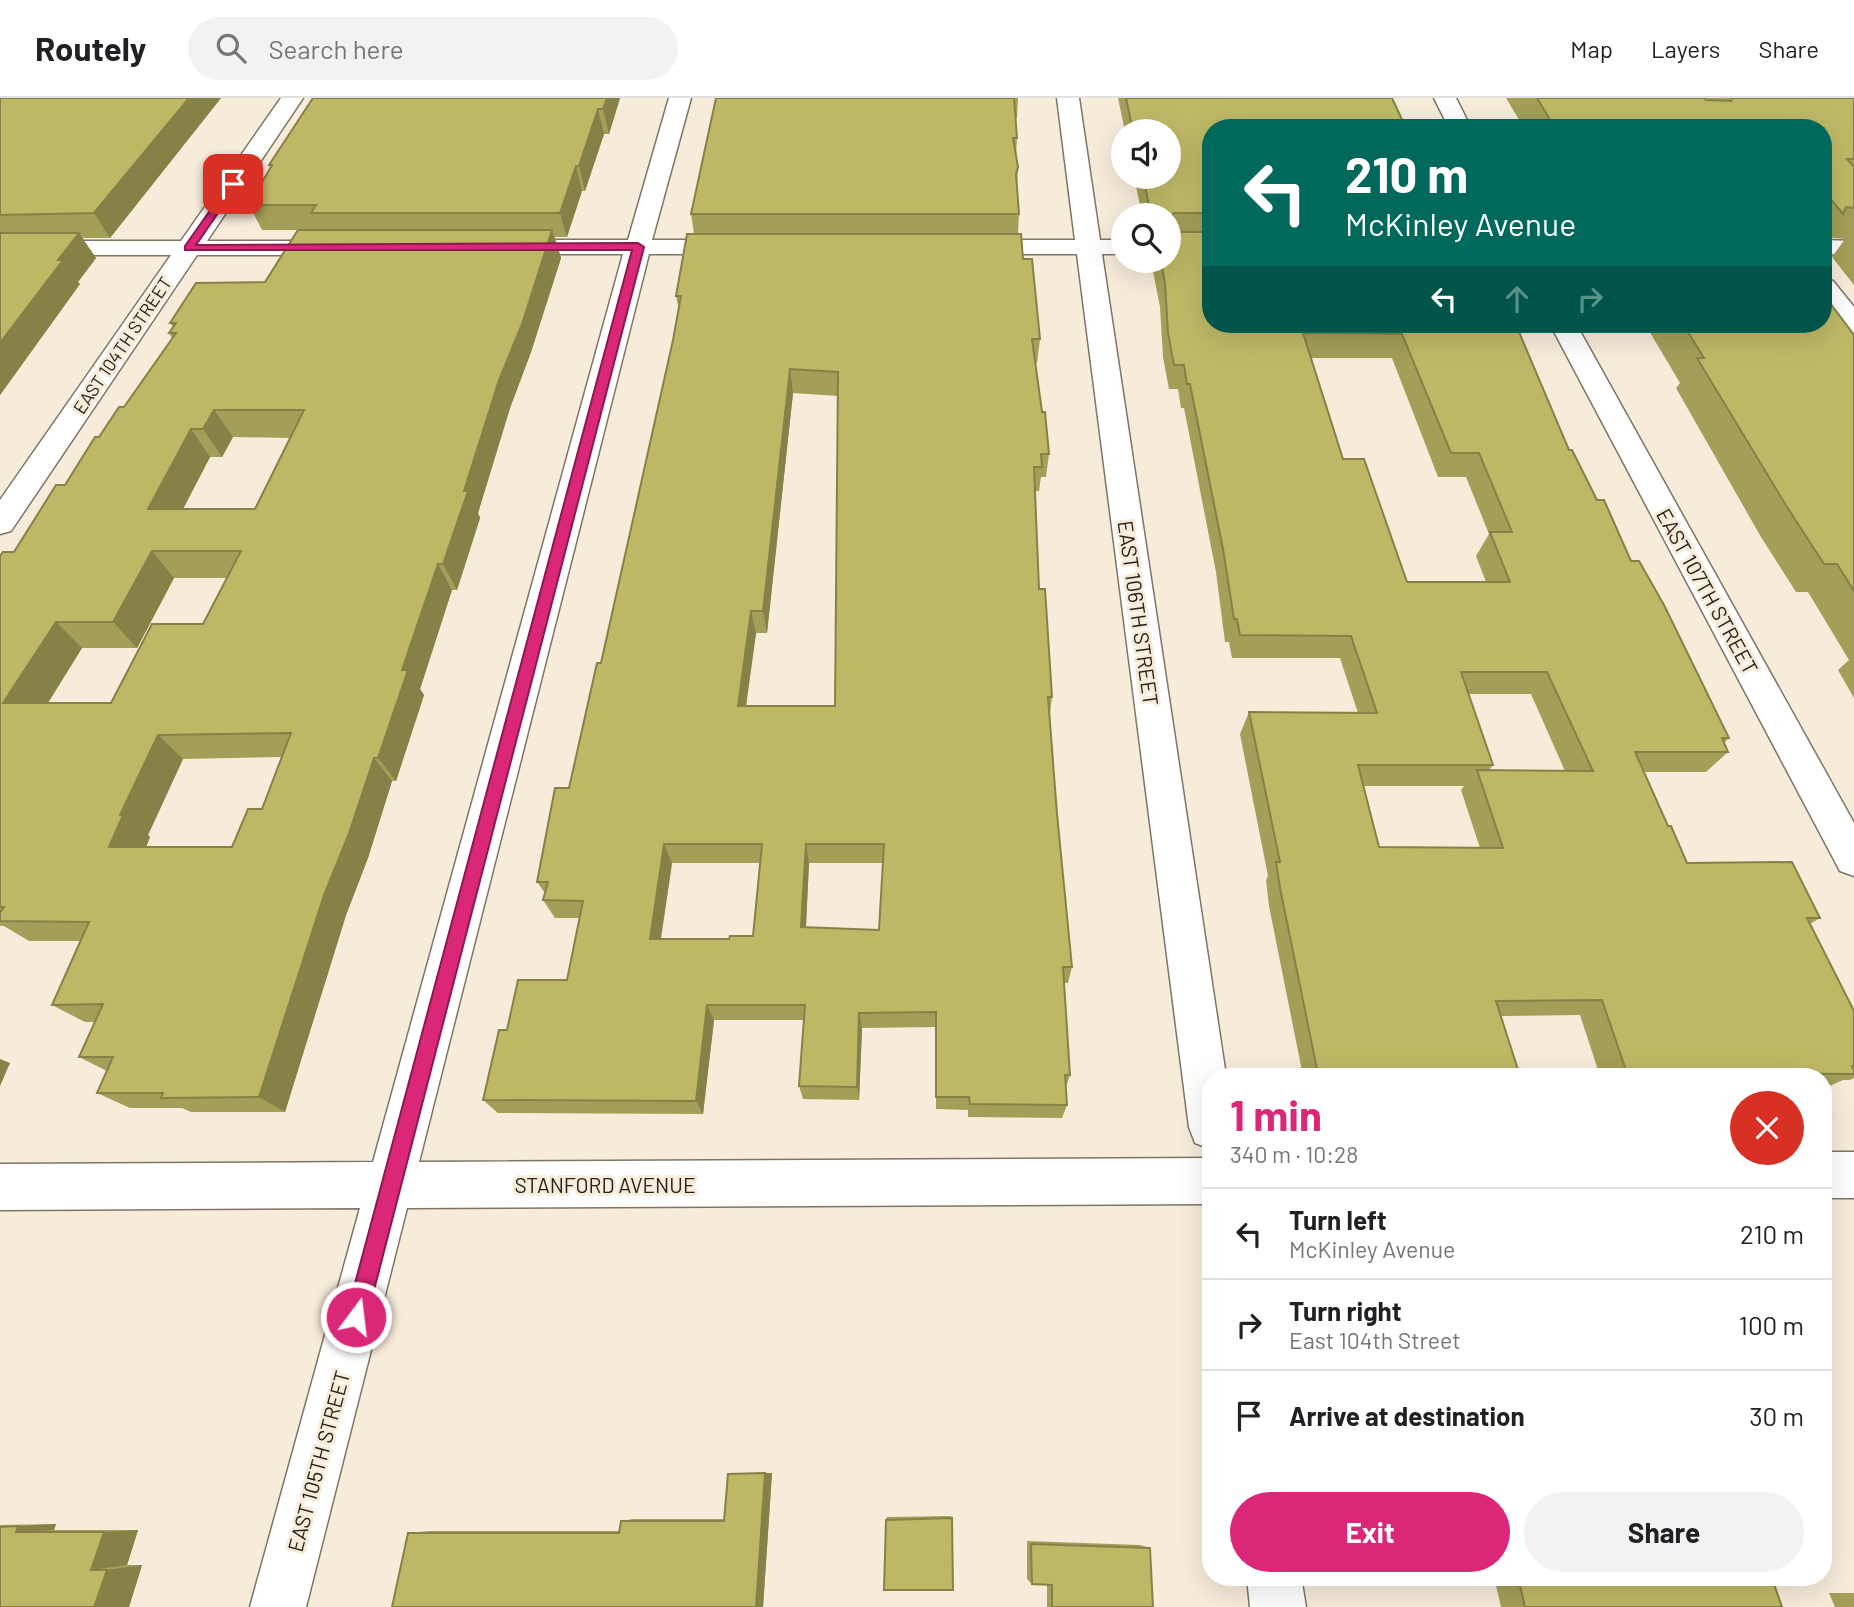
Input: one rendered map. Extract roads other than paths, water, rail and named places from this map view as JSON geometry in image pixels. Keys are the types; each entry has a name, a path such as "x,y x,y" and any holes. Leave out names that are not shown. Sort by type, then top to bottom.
{"street":[{"name":"EAST 104TH STREET","path":"0,523 292,98"},
{"name":"EAST 105TH STREET","path":"278,1607 392,1185 638,247 680,98"},
{"name":"EAST 106TH STREET","path":"1068,98 1203,1068"},
{"path":"1445,98 1456,119"},
{"path":"489,247 761,247"},
{"path":"939,247 1111,247"},
{"path":"1832,247 1854,248"},
{"path":"0,248 366,248"},
{"path":"1832,296 1854,325"},
{"name":"EAST 107TH STREET","path":"1568,333 1854,859"},
{"path":"1832,1175 1854,1175"},
{"name":"STANFORD AVENUE","path":"0,1187 1202,1181"},
{"path":"1275,1586 1278,1607"}]}
